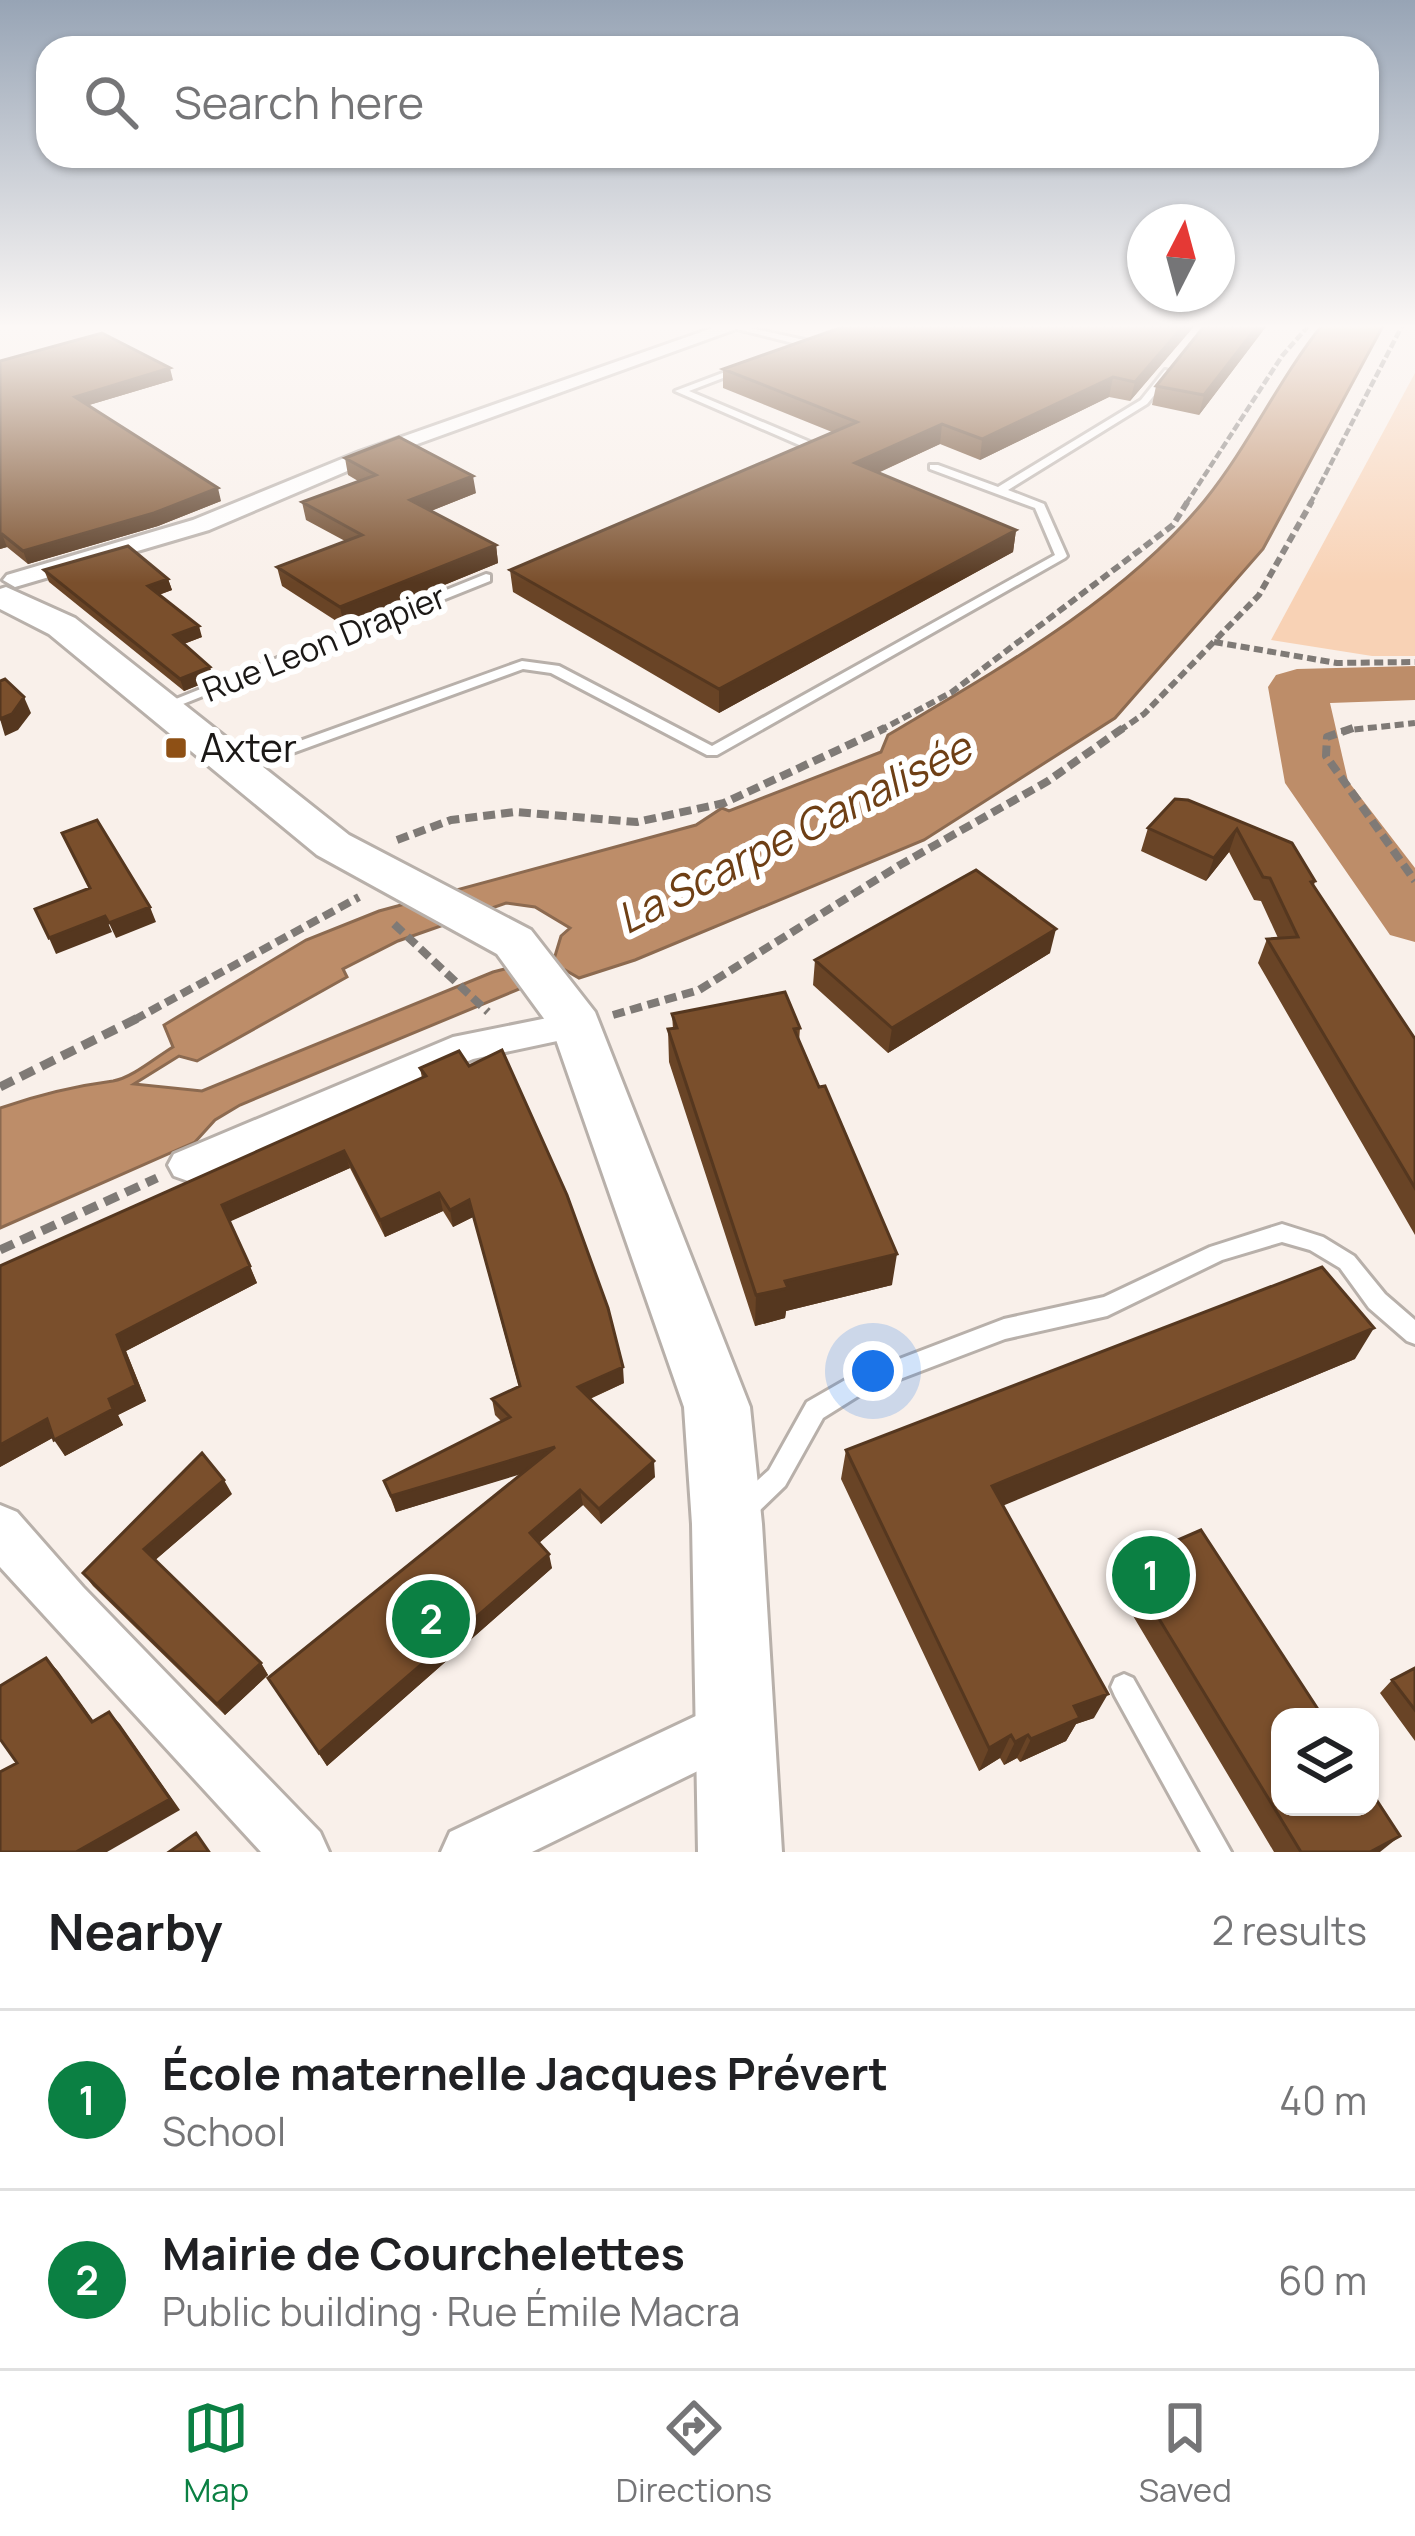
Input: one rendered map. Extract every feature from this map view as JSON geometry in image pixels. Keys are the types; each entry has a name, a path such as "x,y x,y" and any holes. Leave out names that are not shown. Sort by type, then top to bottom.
{"street":[{"path":"5,589 201,525 366,456 496,410"},
{"path":"5,589 62,626 333,844 383,890 514,942 569,1014 717,1407 727,1523 740,1852"},
{"path":"188,1165 466,1048 569,1014"},
{"path":"0,1528 65,1605 300,1852"},
{"path":"470,1852 734,1724"}],"lane":[{"path":"726,410 813,447 791,457"},
{"path":"999,491 1130,410"},
{"path":"237,769 521,665 554,670 712,752 1061,556 1040,506 934,467"},
{"name":"Rue Leon Drapier","path":"163,707 486,578"},
{"path":"727,1523 777,1478 815,1410 855,1386 1004,1329 1107,1306 1248,1241 1282,1233 1316,1243 1347,1262 1377,1301 1415,1334"},
{"path":"1124,1687 1217,1852"}],"path":[{"path":"569,1014 699,990 1048,781 1144,714 1259,595 1360,410"},
{"path":"1214,642 1337,663 1415,662"},
{"path":"1415,723 1347,729 1327,737 1326,756 1415,881"},
{"path":"0,1087 56,1063 383,890"},
{"path":"416,943 497,1020"},
{"path":"0,1250 188,1165"}],"shaded area":[{"path":"1395,410 1415,410 1415,656 1372,656 1271,640"}],"water":[{"name":"La Scarpe Canalisée","path":"1265,410 1338,410 1263,549 1115,718 924,840 635,960 579,978 565,970 240,1105 215,1120 195,1142 0,1228 0,1108 136,1072 173,1047 164,1025 306,940 379,911 696,825 722,808 729,811 881,752 888,735 1098,601 1173,536 1221,479","holes":["506,903 535,907 570,928 561,936 555,956 493,972 202,1091 134,1084 179,1056 197,1061 347,977 343,969 398,941"]}],"building":[{"path":"0,410 96,410 218,488 154,513 23,551 0,534"},
{"path":"828,410 1042,410 982,439 942,424 855,463 1016,530 719,689 510,570 857,422"},
{"path":"399,437 473,476 410,500 496,545 340,607 277,567 362,535 302,502 376,475 345,458"},
{"path":"128,546 168,579 148,586 199,626 174,635 210,667 180,679 44,570"},
{"path":"5,679 24,697 12,714 0,719 0,681"},
{"path":"1175,799 1188,800 1292,843 1315,881 1311,882 1415,1039 1415,1188 1267,939 1298,937 1270,878 1263,877 1237,829 1214,858 1148,828"},
{"path":"97,820 150,907 109,923 105,916 49,938 35,909 90,888 62,833"},
{"path":"976,870 1056,929 892,1028 815,960"},
{"path":"785,992 800,1028 794,1029 819,1087 825,1086 897,1254 785,1281 788,1288 756,1295 668,1029 677,1028 672,1014"},
{"path":"502,1050 567,1195 608,1308 623,1367 578,1387 654,1461 599,1509 580,1490 530,1533 549,1554 319,1753 268,1678 555,1447 391,1496 384,1481 510,1417 492,1399 520,1386 469,1200 450,1210 439,1193 380,1220 344,1151 222,1205 250,1266 117,1335 136,1385 109,1399 113,1409 54,1440 47,1419 0,1445 0,1266 426,1076 420,1068 459,1051 469,1066"},
{"path":"1322,1267 1374,1328 992,1486 1108,1694 1074,1706 1080,1718 1031,1739 1028,1735 1015,1742 1011,1735 989,1748 846,1450"},
{"path":"202,1453 224,1480 144,1549 261,1663 217,1704 83,1573"},
{"path":"1201,1530 1317,1708 1271,1708 1271,1803 1125,1563"},
{"path":"46,1658 92,1722 109,1712 170,1799 76,1852 0,1852 0,1772 17,1763 0,1739 0,1686"},
{"path":"1415,1668 1415,1710 1392,1680"},
{"path":"1379,1804 1400,1836 1370,1852 1301,1852 1279,1816 1379,1816"},
{"path":"196,1833 209,1852 169,1852"}],"waterway":[{"path":"1415,683 1297,687 1317,783 1415,918"}],"place":[{"name":"Axter","path":"176,748"},
{"name":"École maternelle Jacques Prévert","path":"1151,1575"},
{"name":"Mairie de Courchelettes","path":"431,1619"}]}
